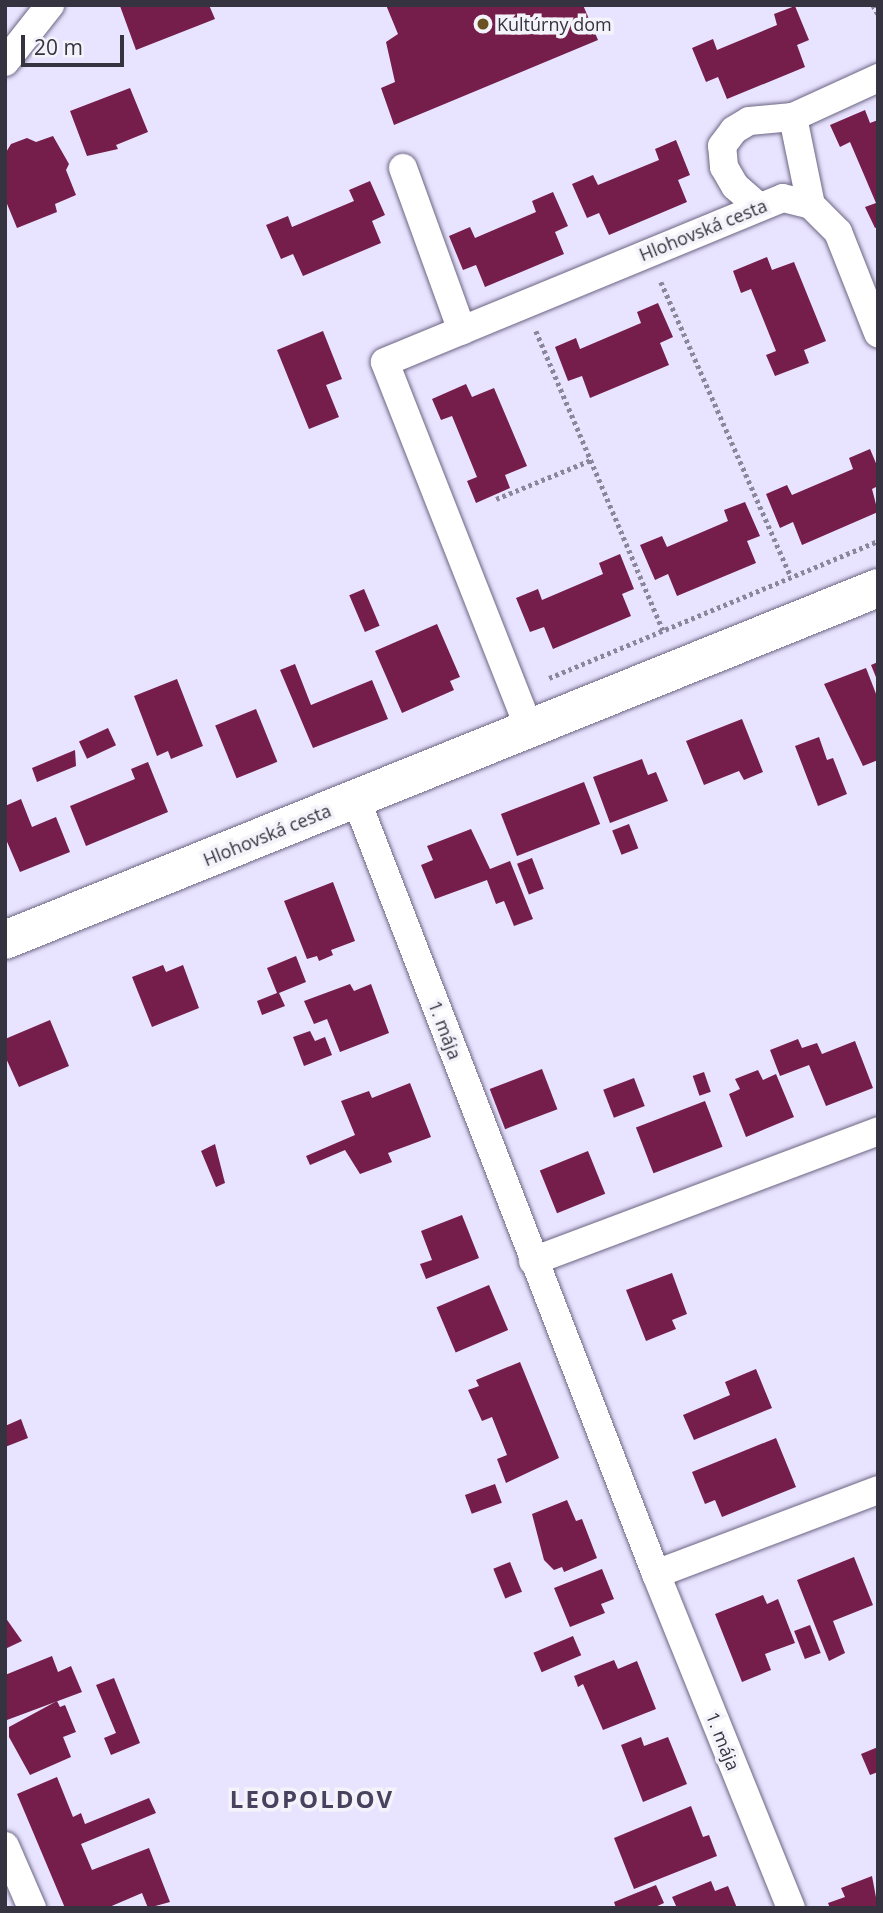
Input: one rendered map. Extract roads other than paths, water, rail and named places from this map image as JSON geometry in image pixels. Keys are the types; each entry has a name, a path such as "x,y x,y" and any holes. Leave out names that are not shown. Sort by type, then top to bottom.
{"street":[{"path":"5,62 50,5"},
{"path":"758,205 735,186 724,167 722,146 734,130 749,121 793,117 878,78"},
{"path":"793,117 811,205 838,232 878,333"},
{"path":"403,168 461,331"},
{"name":"Hlohovská cesta","path":"529,728 385,362 758,205 783,198 811,205"},
{"name":"Hlohovská cesta","path":"5,940 878,588"},
{"name":"1. mája","path":"356,799 533,1261 791,1908"},
{"path":"533,1261 878,1131"},
{"path":"656,1574 878,1490"},
{"path":"5,1846 32,1908"}],"place":[{"name":"Kultúrny dom","path":"483,24"}],"district":[{"name":"LEOPOLDOV","path":"312,1799"}]}
